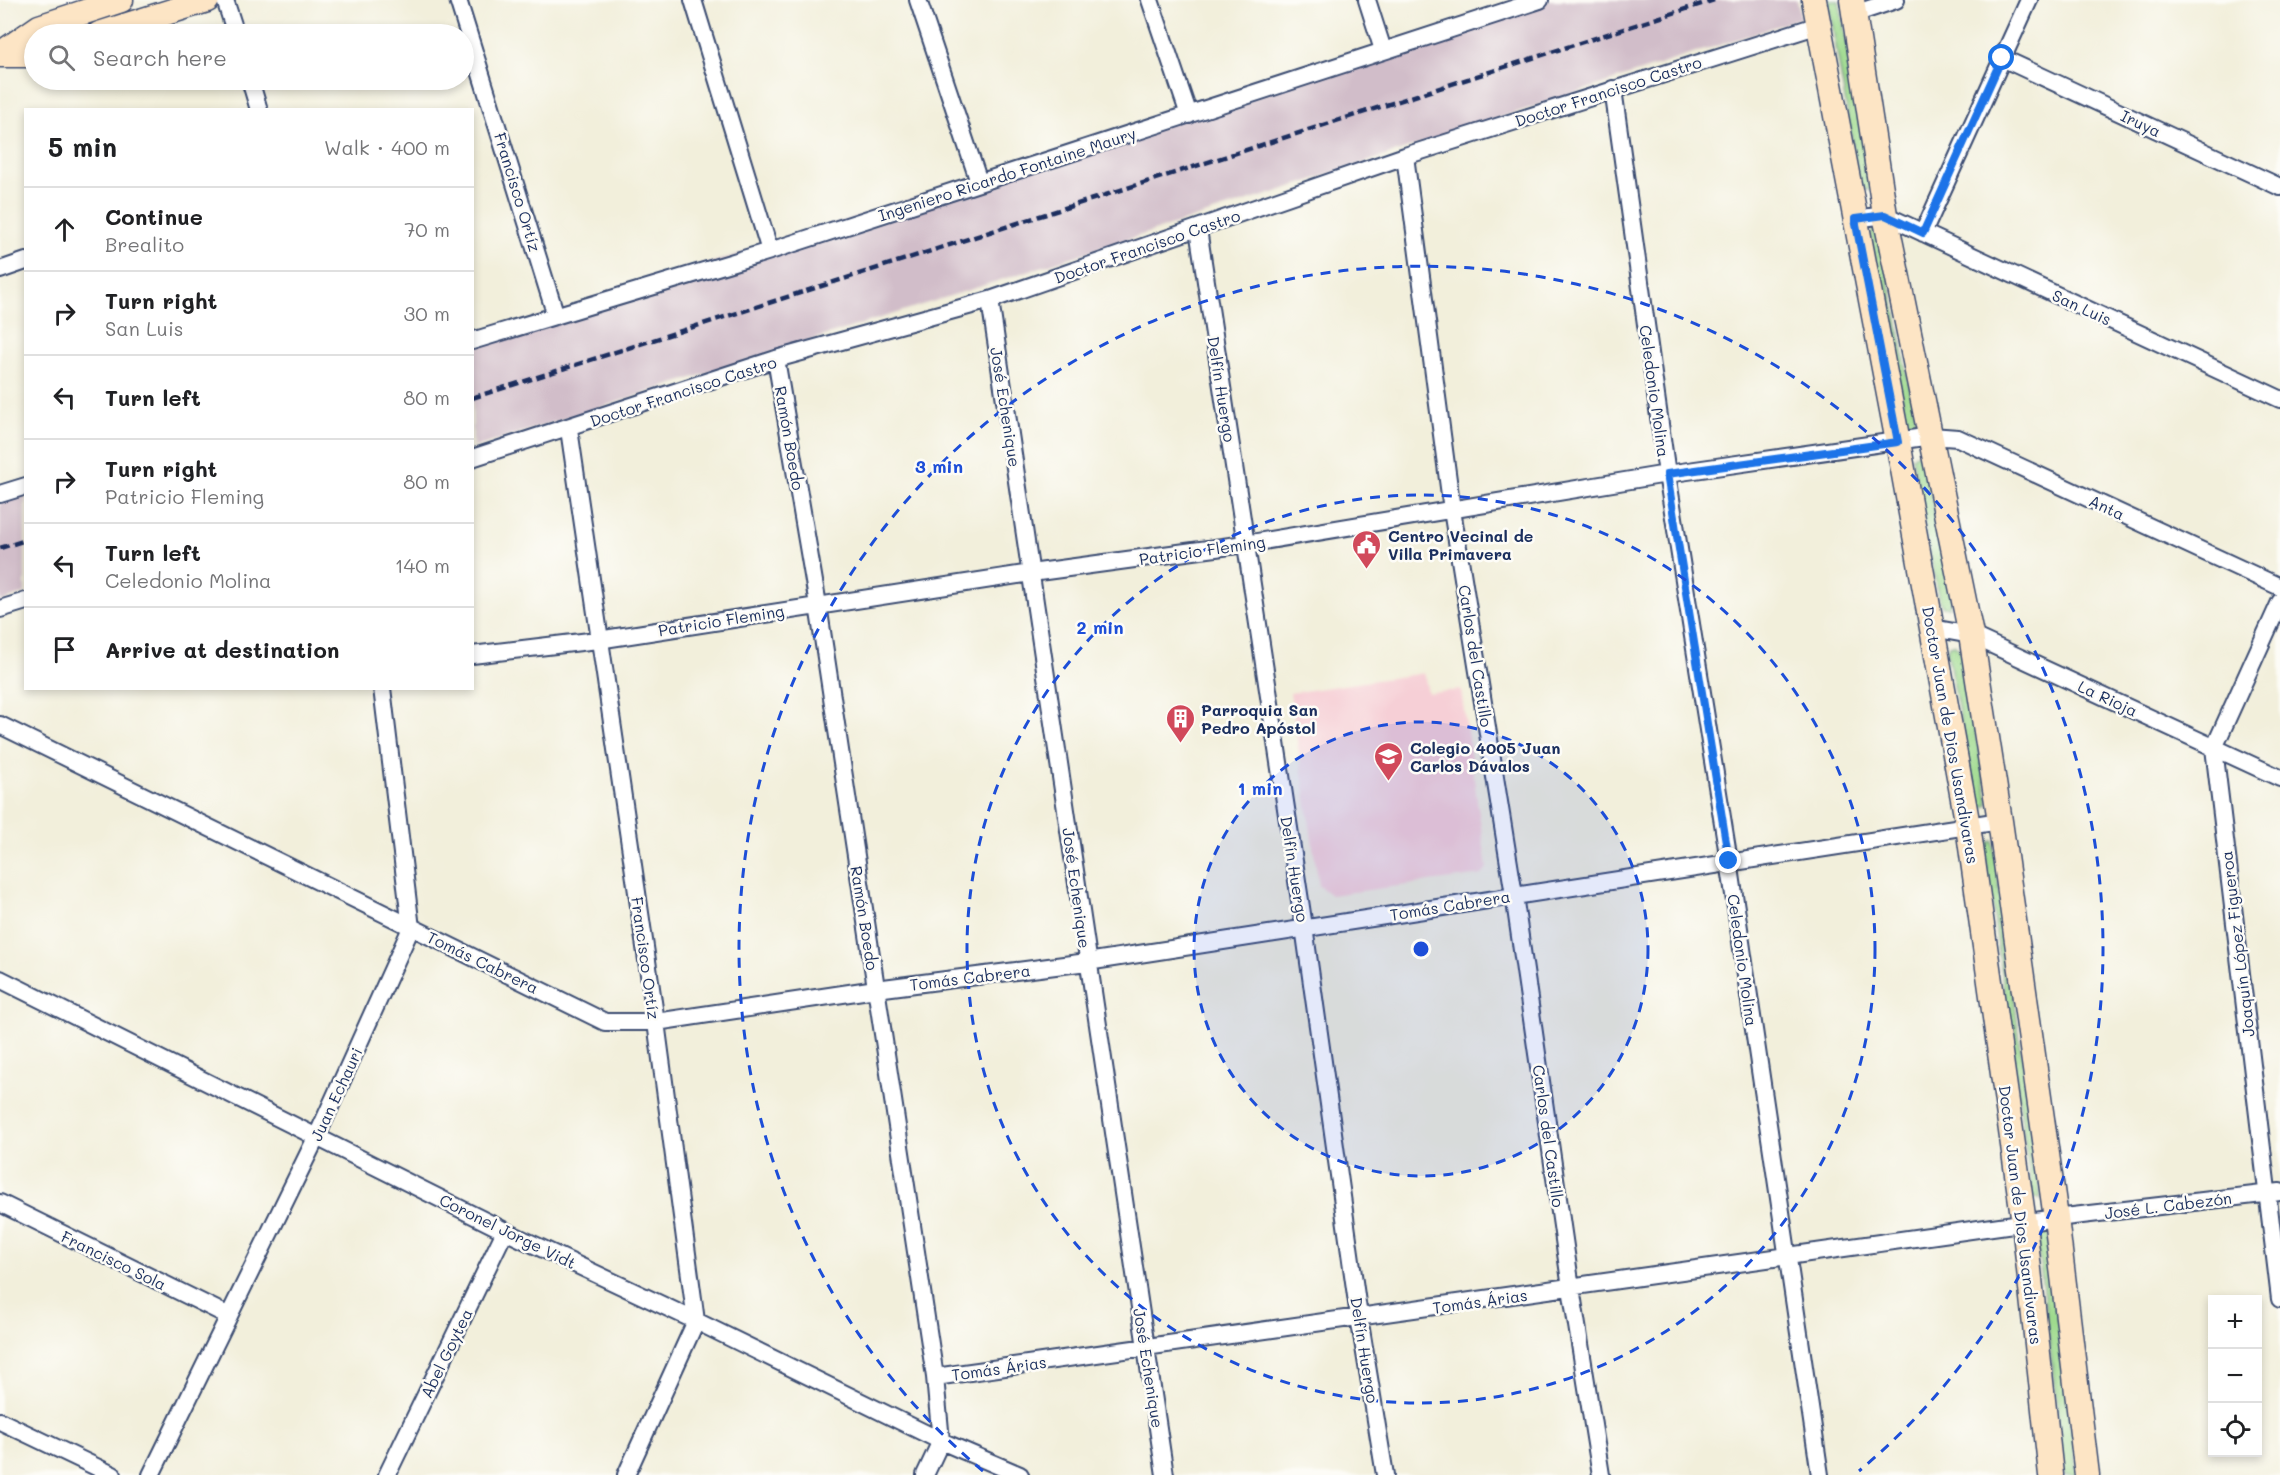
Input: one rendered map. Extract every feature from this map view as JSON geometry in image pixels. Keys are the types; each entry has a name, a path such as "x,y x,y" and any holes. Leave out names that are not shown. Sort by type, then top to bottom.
{"main road":[{"path":"48,24 121,0"},
{"path":"131,24 207,0"},
{"name":"Doctor Juan de Dios Usandivaras","path":"1814,0 1968,826 2024,1223 2051,1475"},
{"name":"Doctor Juan de Dios Usandivaras","path":"1853,7 1885,215 1971,635 2000,820 2056,1218 2088,1475"},
{"path":"0,54 24,37"},
{"path":"0,54 24,55"}],"street":[{"path":"225,0 233,24"},
{"name":"Francisco Ortíz","path":"458,0 465,24"},
{"path":"693,0 770,251"},
{"path":"918,0 979,182"},
{"path":"1150,0 1189,115"},
{"path":"1367,0 1383,50"},
{"name":"Ingeniero Ricardo Fontaine Maury","path":"474,340 770,251 1540,0"},
{"path":"1853,7 1896,0"},
{"path":"1923,233 2029,0"},
{"name":"Doctor Francisco Castro","path":"474,457 569,429 776,359 990,300 1405,156 1819,25"},
{"name":"Francisco Ortíz","path":"474,52 556,316"},
{"name":"Iruya","path":"2002,58 2280,187"},
{"name":"Celedonio Molina","path":"1613,89 1667,474 1729,861 1820,1475"},
{"path":"253,90 258,108"},
{"name":"Carlos del Castillo","path":"1405,156 1452,510 1514,895 1601,1475"},
{"path":"1855,219 1885,215"},
{"name":"San Luis","path":"1885,215 2280,399"},
{"name":"Delfín Huergo","path":"1198,229 1304,927 1359,1317 1385,1475"},
{"path":"0,270 24,262"},
{"name":"José Echenique","path":"990,300 1165,1475"},
{"name":"Ramón Boedo","path":"776,359 818,605 935,1377 941,1441"},
{"name":"Francisco Ortíz","path":"569,429 598,640 656,1022 696,1321"},
{"name":"Patricio Fleming","path":"474,655 598,640 1031,573 1245,544 1667,474 1931,436"},
{"name":"Anta","path":"1931,436 1958,438 2280,587"},
{"path":"0,494 24,487"},
{"path":"0,609 24,602"},
{"path":"2214,748 2280,602"},
{"name":"La Rioja","path":"1932,628 1971,635 2280,778"},
{"path":"382,690 411,928"},
{"name":"Tomás Cabrera","path":"0,725 605,1022 656,1022 876,989 1087,962 2000,820"},
{"name":"Joaquín López Figueroa","path":"2214,748 2274,1192 2280,1299"},
{"name":"Juan Echauri","path":"151,1475 317,1136 411,928"},
{"name":"Coronel Jorge Vidt","path":"0,979 505,1231 941,1441 1020,1475"},
{"name":"José L. Cabezón","path":"2024,1223 2274,1192"},
{"name":"Francisco Sola","path":"0,1203 229,1316"},
{"name":"Tomás Árias","path":"935,1377 2024,1223"},
{"name":"Abel Goytea","path":"387,1475 505,1231"},
{"path":"626,1475 696,1321"},
{"path":"0,1421 112,1475"},
{"path":"925,1475 941,1441"}],"shaded area":[{"path":"1535,0 1797,0 1801,18 1270,194 474,448 474,338"},
{"path":"24,481 24,593 0,602 0,490"},
{"name":"Colegio 4005 Juan Carlos Dávalos","path":"1424,673 1428,693 1461,690 1487,868 1482,875 1331,895 1319,886 1290,693"}],"green space":[{"path":"1828,0 1839,0 1872,177 1871,190 1866,190 1859,181"},
{"path":"1879,228 1917,424 1913,426 1907,424 1871,237 1872,229"},
{"path":"1918,453 1922,454 1952,597 1949,607 1943,607 1939,601 1912,457"},
{"path":"1953,644 1960,649 1988,799 1988,804 1982,808 1977,806 1947,650 1949,645"},
{"path":"1993,841 2041,1198 2034,1198 2032,1194 1985,851 1985,844"},
{"path":"2040,1230 2048,1231 2077,1475 2065,1475 2037,1238"}],"railway":[{"path":"474,397 1714,0"},
{"path":"0,548 24,541"}],"place":[{"name":"Centro Vecinal de Villa Primavera","path":"1367,570"},
{"name":"Parroquia San Pedro Apóstol","path":"1180,744"},
{"name":"Colegio 4005 Juan Carlos Dávalos","path":"1389,782"}],"route":[{"path":"1729,861 1667,474 1898,442 1855,219 1885,215 1923,233 2002,58"}]}
